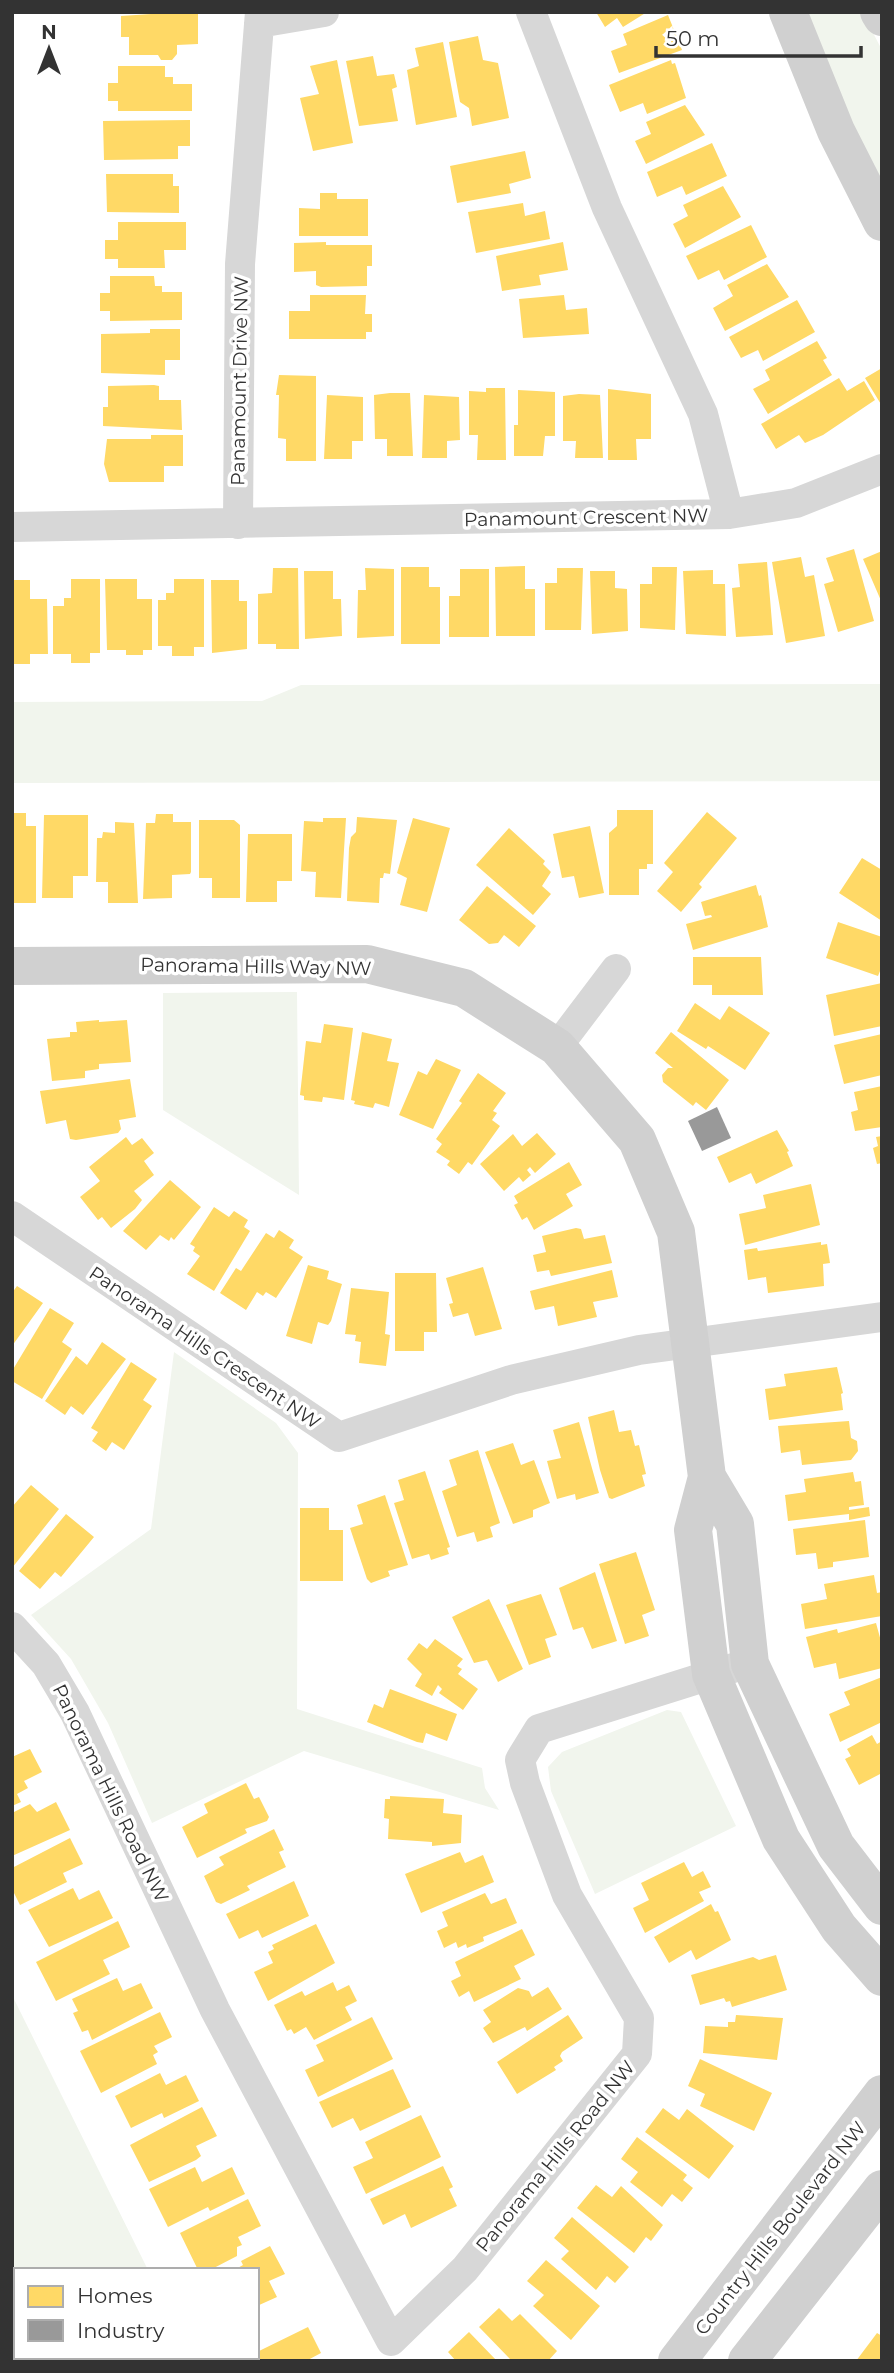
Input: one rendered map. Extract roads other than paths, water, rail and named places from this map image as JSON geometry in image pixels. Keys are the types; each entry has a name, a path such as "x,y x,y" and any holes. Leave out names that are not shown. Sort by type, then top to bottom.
{"street":[{"path":"260,18 324,12"},
{"name":"Panamount Crescent NW","path":"238,524 729,514 703,414 607,208 530,12"},
{"path":"788,12 836,131 882,222"},
{"path":"879,12 882,18"},
{"name":"Panamount Drive NW","path":"238,524 240,264 260,18"},
{"path":"729,514 796,503 882,469"},
{"path":"12,527 238,524"},
{"name":"Panorama Hills Way NW","path":"12,966 366,964 464,988 556,1047 637,1140 676,1232 691,1340 707,1477 693,1530 711,1674 781,1839 839,1928 882,1977"},
{"path":"556,1047 616,969"},
{"name":"Panorama Hills Crescent NW","path":"12,1216 339,1437 511,1380 691,1340"},
{"path":"691,1340 882,1317"},
{"name":"Panorama Hills Way NW","path":"707,1477 735,1524 750,1664 785,1744 836,1846 882,1906"},
{"name":"Panorama Hills Road NW","path":"12,1627 46,1664 75,1713 215,2010 395,2351 465,2269 637,2054 639,2018 567,1895 525,1783 520,1760 538,1729 750,1664"},
{"name":"Country Hills Boulevard NW","path":"677,2361 882,2094"},
{"path":"747,2361 882,2189"},
{"path":"788,2311 812,2291 882,2217"}]}
